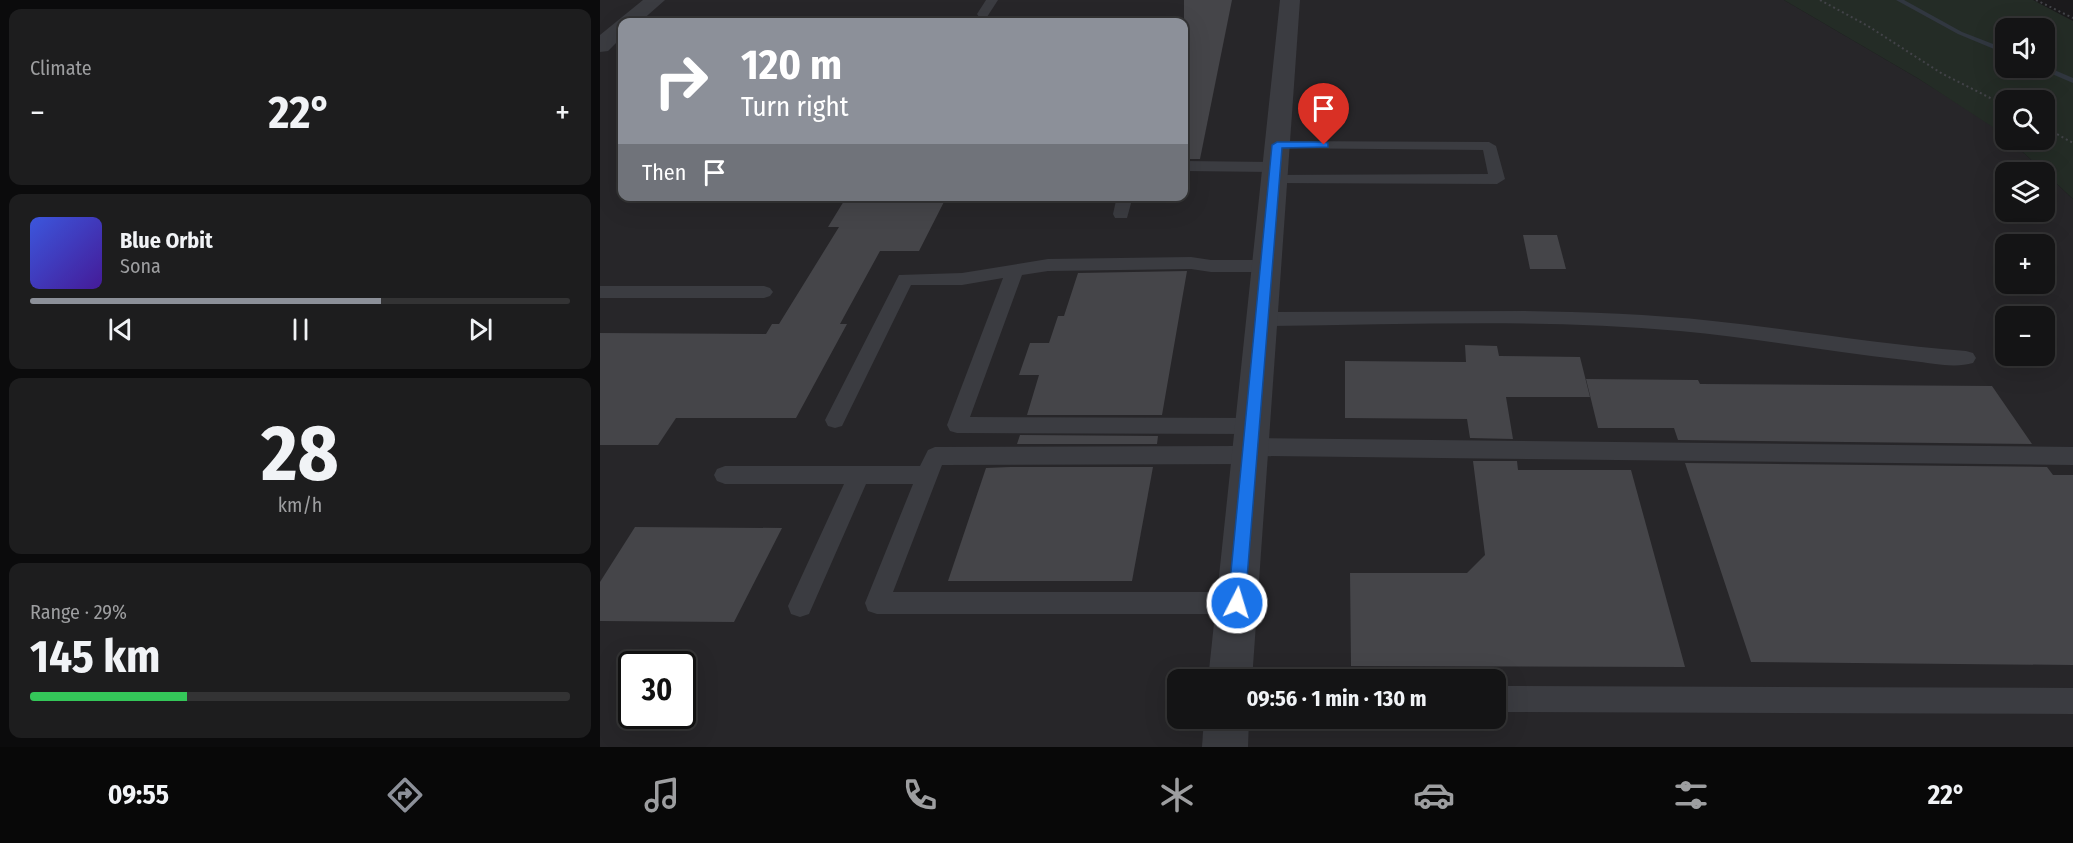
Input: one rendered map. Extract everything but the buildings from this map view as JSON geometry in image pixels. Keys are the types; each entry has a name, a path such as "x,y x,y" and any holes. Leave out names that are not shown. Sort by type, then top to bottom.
{"street":[{"path":"633,18 655,0"},
{"path":"1231,669 1290,0"},
{"path":"600,46 618,30"},
{"path":"1225,747 1226,729"}],"lane":[{"path":"983,14 992,0"},
{"path":"1188,166 1276,163 1490,146 1497,179 1276,163"},
{"path":"1121,214 1124,201"},
{"path":"835,420 905,279 962,279 1048,265 1191,263 1211,266 1267,266"},
{"path":"1015,270 957,425 1251,443 2073,456"},
{"path":"600,292 764,292"},
{"path":"1262,319 1598,318 1746,331 1906,354 1966,358"},
{"path":"1237,603 877,603 935,456 1251,443"},
{"path":"725,475 927,475"},
{"path":"800,606 859,475"},
{"path":"1506,699 2073,701"}],"path":[{"path":"1821,0 1868,26 1941,73 1995,100"},
{"path":"2036,0 2073,18"},
{"path":"2055,133 2073,143"}],"shaded area":[{"path":"600,0 1784,0 1995,126 1995,150 2021,150 2033,162 1995,162 1995,222 2055,222 2055,182 2073,199 2073,747 600,747"},
{"path":"1784,0 2033,0 2073,21 2073,199 2055,182 2055,162 2033,162 2021,150 2055,150 2055,90 1995,90 1995,128 1919,79"}],"waterway":[{"path":"1899,0 1960,33 1995,47"},
{"path":"2055,73 2073,81"}],"route":[{"path":"1237,603 1277,145 1324,145"}]}
